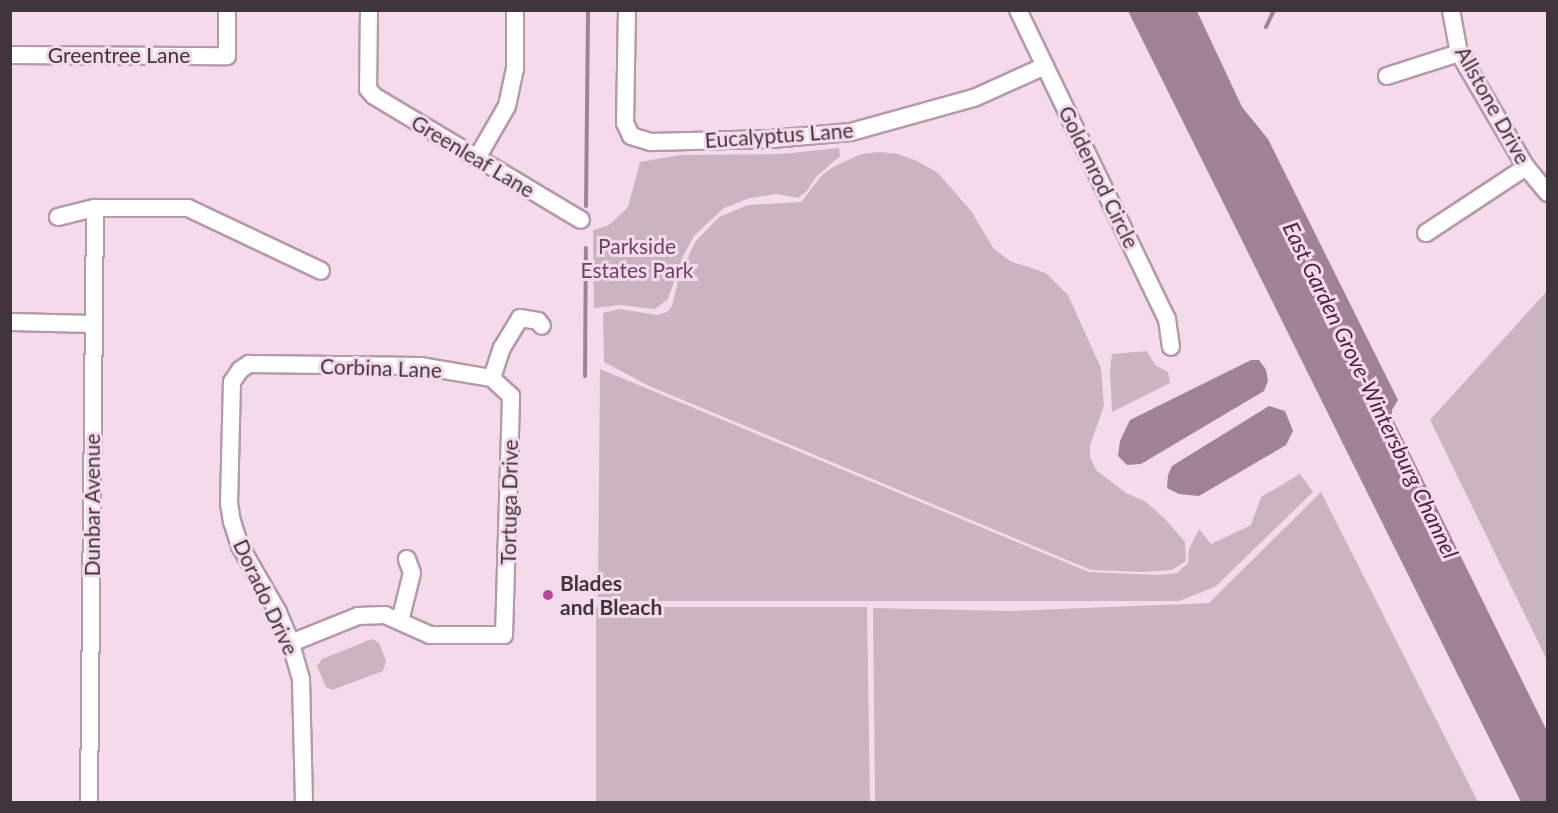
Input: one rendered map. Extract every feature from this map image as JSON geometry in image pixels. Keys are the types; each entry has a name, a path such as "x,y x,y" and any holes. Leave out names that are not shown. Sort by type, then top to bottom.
{"street":[{"name":"Greentree Lane","path":"10,55 227,56 227,10"},
{"name":"Greenleaf Lane","path":"369,10 368,89 374,96 581,220"},
{"path":"477,158 507,106 515,69 515,10"},
{"name":"Eucalyptus Lane","path":"627,10 626,127 631,136 651,142 771,139 851,132 974,98 1045,66"},
{"name":"Goldenrod Circle","path":"1018,10 1167,319 1172,347"},
{"name":"Allstone Drive","path":"1451,10 1459,53 1526,167 1548,193"},
{"path":"1387,76 1459,53"},
{"path":"1426,233 1526,167"},
{"path":"58,217 95,208 188,208 321,271"},
{"name":"Dunbar Avenue","path":"89,802 95,208"},
{"path":"492,378 502,348 520,318 538,321 542,326"},
{"path":"10,322 93,324"},
{"name":"Corbina Lane","path":"249,364 420,366 492,378"},
{"name":"Dorado Drive","path":"249,364 235,375 230,390 229,504 240,546 278,612 302,679 304,802"},
{"name":"Tortuga Drive","path":"400,621 430,635 504,635 511,396 492,378"},
{"path":"291,643 358,616 385,615 400,621 412,573 407,559"}],"green space":[{"name":"Parkside Estates Park","path":"839,148 840,156 816,177 806,192 798,198 776,194 750,198 724,208 694,236 683,256 668,299 655,309 620,305 594,308 593,230 609,225 628,207 640,162 680,155 782,154"},
{"path":"880,152 898,154 917,161 938,173 971,211 994,249 1010,261 1046,273 1068,295 1101,368 1104,406 1090,445 1090,457 1096,470 1126,493 1146,502 1166,520 1185,542 1186,561 1172,570 1142,572 1091,570 649,386 604,362 603,313 620,309 657,315 667,312 672,306 679,277 695,242 719,217 748,205 801,202 822,175 833,167 861,154"},
{"path":"1547,291 1547,660 1430,420"},
{"path":"1147,351 1155,365 1168,372 1170,383 1112,412 1110,371 1112,354"},
{"path":"600,369 1089,572 1159,575 1177,573 1188,563 1189,549 1199,529 1211,544 1251,525 1261,497 1300,474 1313,492 1215,587 1179,601 598,601"},
{"path":"1321,492 1478,802 875,802 873,608 1012,611 1209,603"},
{"path":"596,607 867,607 870,802 596,802"},
{"path":"372,639 379,643 386,661 383,671 332,690 326,687 317,666 322,659"}],"water":[{"name":"East Garden Grove-Wintersburg Channel","path":"1128,11 1197,11 1242,107 1268,139 1398,400 1392,410 1392,417 1547,731 1547,802 1521,802"},
{"path":"1251,360 1259,360 1266,370 1268,381 1264,391 1141,464 1127,465 1118,456 1120,441 1130,420"},
{"path":"1269,406 1285,411 1293,431 1286,445 1199,496 1179,494 1167,488 1168,475 1172,466"}],"waterway":[{"path":"586,206 588,10"},
{"path":"1266,27 1274,10"},
{"path":"585,376 586,248"}],"place":[{"name":"Blades and Bleach","path":"548,595"}]}
